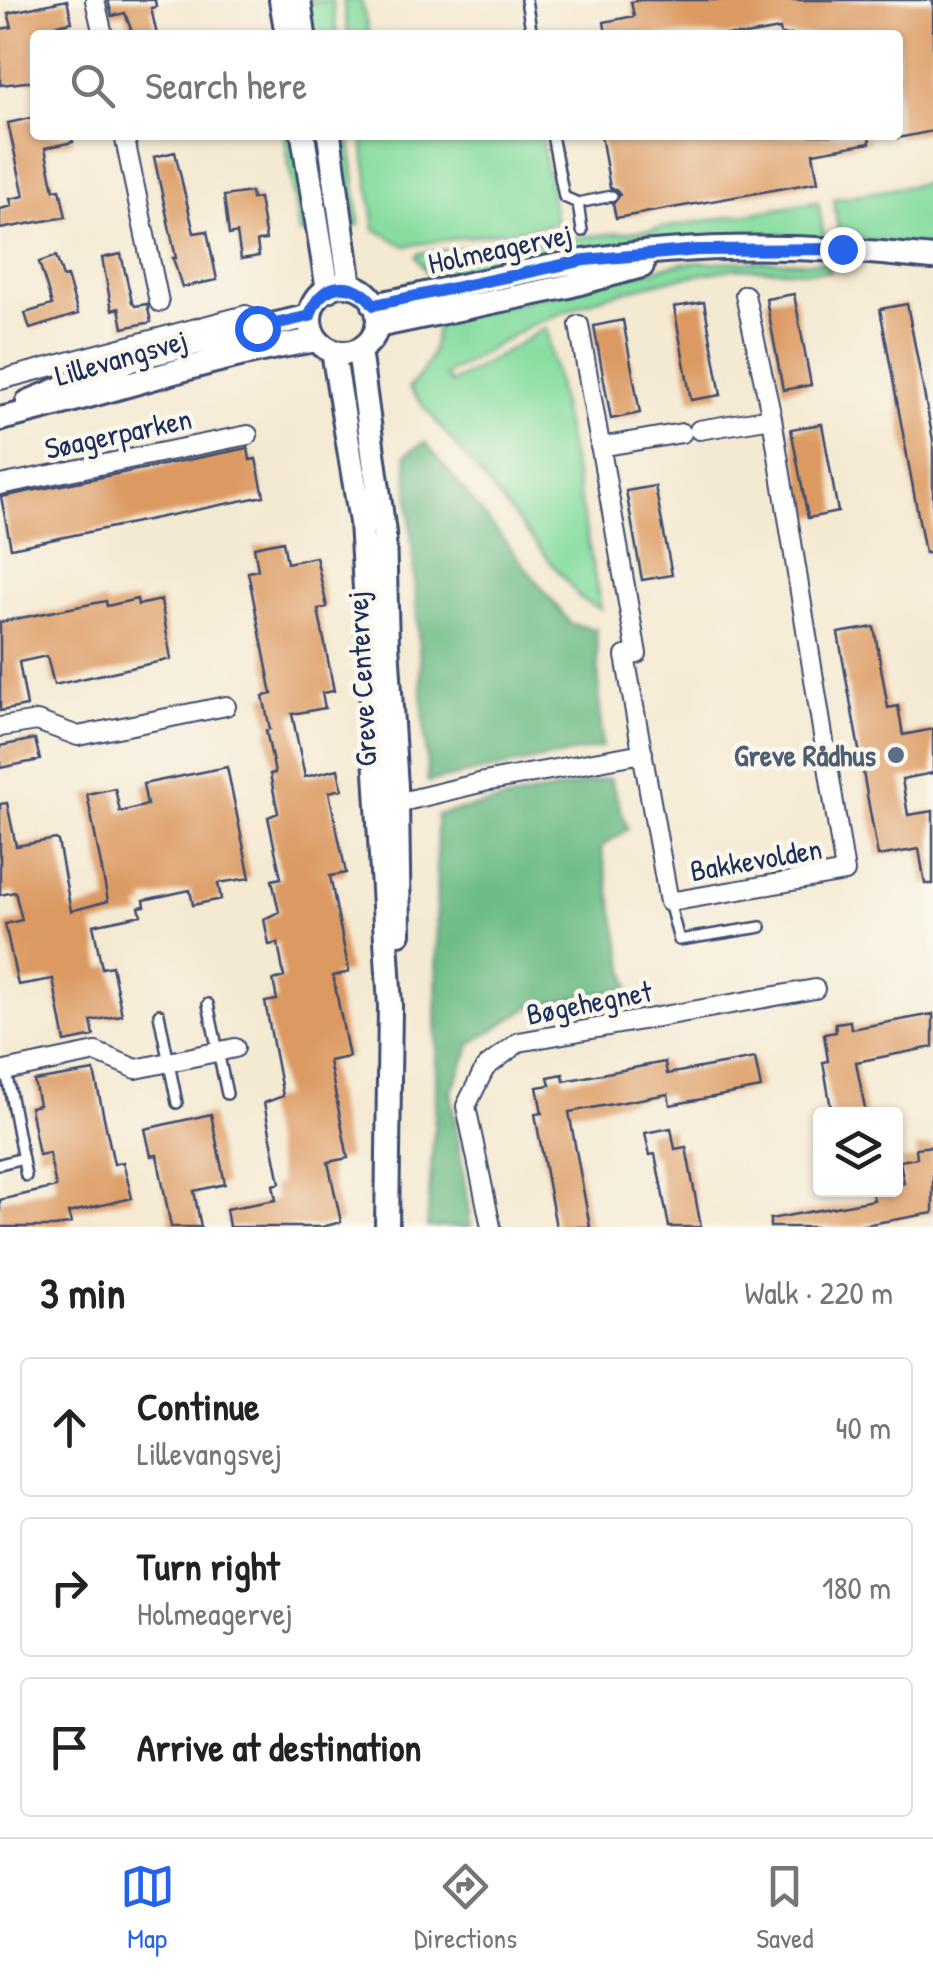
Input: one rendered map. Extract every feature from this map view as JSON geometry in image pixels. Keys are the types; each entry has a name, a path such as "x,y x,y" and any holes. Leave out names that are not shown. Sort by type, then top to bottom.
{"street":[{"path":"95,0 101,30"},
{"path":"281,0 285,30"},
{"path":"299,0 303,30"},
{"path":"125,140 159,302"},
{"path":"304,140 339,288"},
{"path":"329,140 339,288"},
{"name":"Holmeagervej","path":"376,316 585,260 698,250 842,249 933,258"},
{"path":"339,288 360,290 376,316 374,336 360,350 342,353 325,345 310,316 313,306 339,288"},
{"name":"Bakkevolden","path":"578,325 637,654 626,656 669,902 845,872 772,418 746,295"},
{"name":"Lillevangsvej","path":"0,380 246,315"},
{"name":"Lillevangsvej","path":"0,416 138,357 310,316"},
{"name":"Lillevangsvej","path":"0,416 71,403 262,348 325,345"},
{"name":"Greve Centervej","path":"325,345 361,522 388,805"},
{"name":"Greve Centervej","path":"360,350 384,532 390,1006 386,1227"},
{"path":"600,448 772,418"},
{"name":"Søagerparken","path":"0,485 248,434"},
{"path":"0,728 36,721 78,736 226,706"},
{"path":"388,805 484,782 643,753"},
{"name":"Bøgehegnet","path":"491,1227 466,1106 485,1068 519,1042 815,989"},
{"path":"3,1072 96,1052 136,1069 226,1050"}],"lane":[{"path":"526,0 531,30"},
{"path":"553,140 564,198 578,203 612,196"},
{"path":"578,203 582,231"},
{"path":"669,902 679,940 760,926"},
{"path":"208,1004 226,1050 227,1094"},
{"path":"159,1014 176,1102"},
{"path":"3,1072 26,1176"},
{"path":"0,1111 13,1108"},
{"path":"0,1164 23,1158"}],"green space":[{"path":"305,0 332,0 336,30 309,30"},
{"path":"343,0 361,0 368,30 347,30"},
{"path":"286,140 300,140 315,231 299,234"},
{"path":"336,140 350,140 359,225 347,226"},
{"path":"363,140 542,140 556,224 405,246 375,229"},
{"path":"933,182 933,246 839,238 834,199"},
{"path":"818,202 824,238 776,236 649,242 432,286 416,257 419,253 650,230"},
{"path":"683,263 827,263 830,272 737,268 605,296 529,326 445,375 451,383 546,328 601,609 581,599 409,388 430,357 437,320"},
{"path":"425,442 571,624 596,629 602,747 428,782 406,454"},
{"path":"610,778 628,829 601,847 629,988 532,1006 472,1043 451,1092 471,1227 427,1227 436,1102 437,815"}],"building":[{"path":"67,0 72,22 56,25 57,30 30,30 30,82 0,85 0,29 12,27 8,13"},
{"path":"108,0 155,0 156,7 151,8 156,30 131,30 125,13 112,16"},
{"path":"933,0 933,131 903,137 903,30 605,30 604,22 634,16 631,2"},
{"path":"30,118 30,140 73,140 45,148 54,190 60,189 66,217 0,229 0,209 12,206 10,199 24,196 8,123"},
{"path":"602,140 870,140 870,143 813,153 818,182 616,218 613,204 620,195 610,188"},
{"path":"175,152 194,233 207,231 217,280 182,287 154,157"},
{"path":"251,192 252,199 259,198 266,240 257,241 259,256 241,259 237,233 229,235 224,196"},
{"path":"121,254 132,302 135,306 147,304 151,322 123,328 119,308 112,310 102,258"},
{"path":"56,256 63,277 67,276 78,314 30,329 25,313 52,305 39,262"},
{"path":"794,294 811,385 783,390 766,299"},
{"path":"704,302 721,395 691,400 674,307"},
{"path":"907,304 933,440 933,553 925,553 880,309"},
{"path":"623,320 640,413 611,419 594,326"},
{"path":"822,424 838,512 808,518 791,429"},
{"path":"248,448 250,460 256,459 264,496 11,548 1,497"},
{"path":"655,486 672,575 642,580 626,491"},
{"path":"283,541 287,563 316,557 327,607 318,609 334,691 322,693 325,708 292,714 305,777 338,769 342,789 329,792 346,873 330,876 349,972 333,976 349,1057 329,1061 348,1158 328,1162 341,1222 322,1227 229,1227 226,1209 276,1200 273,1185 280,1183 264,1103 283,1096 265,1002 277,1000 273,980 284,977 278,943 269,945 264,919 279,912 272,880 281,878 268,817 278,813 263,696 272,694 248,572 258,570 254,547"},
{"path":"137,599 138,605 161,600 171,659 54,685 47,656 19,662 27,706 0,711 0,622 106,601 107,606"},
{"name":"Greve Rådhus","path":"874,627 888,708 898,706 903,735 933,729 933,773 902,779 908,815 933,811 933,884 925,884 919,849 878,856 838,633"},
{"path":"35,739 40,760 0,768 0,746"},
{"path":"227,767 250,878 218,883 221,899 193,905 190,890 144,900 145,906 139,907 141,915 93,925 102,968 112,966 122,1015 91,1021 94,1036 65,1042 53,979 18,985 5,924 22,920 15,892 0,895 0,804 7,803 16,846 58,841 71,911 108,901 87,794 115,788 120,812 147,805 143,784"},
{"path":"933,1014 933,1047 856,1062 865,1107 831,1107 823,1062 828,1061 824,1034 836,1032 835,1023 850,1021 851,1029"},
{"path":"755,1058 761,1088 670,1105 668,1094 569,1112 590,1227 556,1227 535,1114 542,1113 537,1087 550,1085 548,1077 563,1074 564,1081 665,1062 667,1074"},
{"path":"94,1071 114,1164 123,1162 132,1198 68,1213 71,1223 55,1227 0,1227 0,1200 56,1187 49,1153 39,1155 30,1107 39,1105 34,1081"},
{"path":"211,1114 225,1184 194,1191 201,1227 171,1227 157,1155 151,1156 145,1129"},
{"path":"671,1128 675,1149 686,1147 701,1227 669,1227 655,1154 650,1155 645,1133"},
{"path":"933,1146 933,1213 853,1227 770,1227 770,1219 874,1200 873,1197 903,1197 903,1160 917,1158 916,1148"}],"place":[{"name":"Greve Rådhus","path":"896,755"}],"route":[{"path":"257,328 310,316 319,297 338,286 360,290 374,305 585,260 698,250 842,249"}]}
